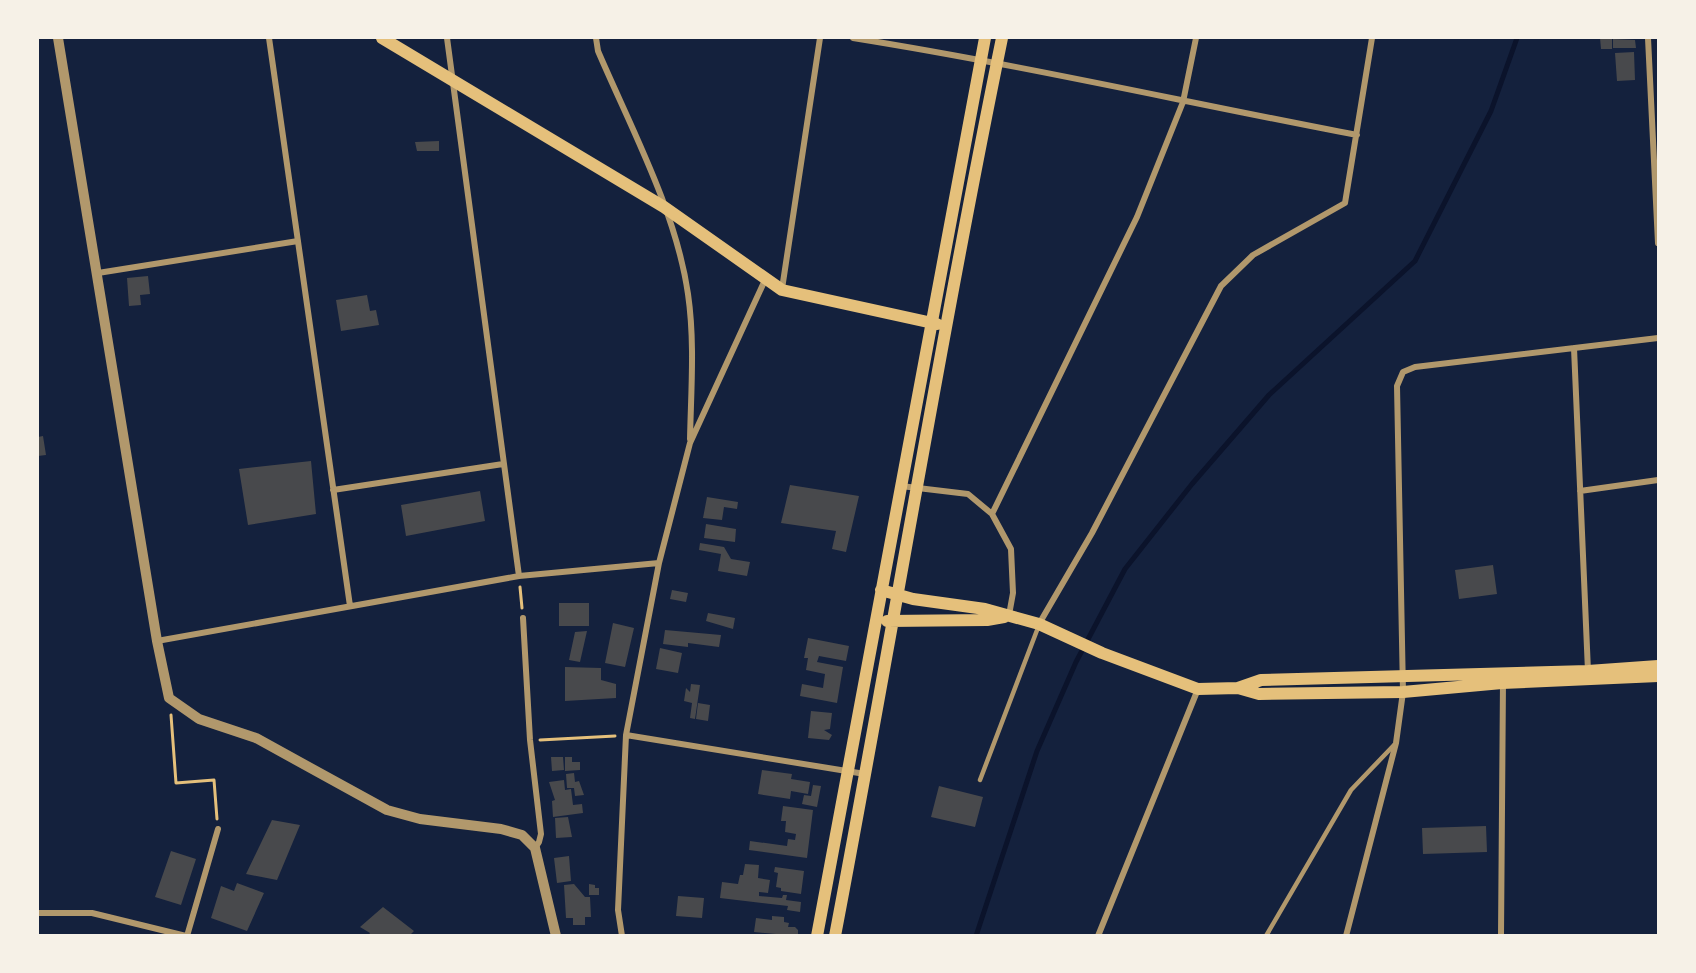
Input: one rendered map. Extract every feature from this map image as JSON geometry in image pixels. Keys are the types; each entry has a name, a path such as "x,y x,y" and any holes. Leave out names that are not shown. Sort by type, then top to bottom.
{"main road":[{"path":"382,38 664,207 782,290 946,325"},
{"path":"817,936 985,38"},
{"path":"835,936 898,595 915,487 1002,38"},
{"path":"881,591 984,609 1043,625 1102,653 1198,689 1238,688 1259,694 1403,692 1503,677 1659,666"},
{"path":"876,619 893,622 987,620 1008,616"},
{"path":"1238,688 1261,680 1659,676"}],"street":[{"path":"58,38 156,641 169,698 199,719 256,738 387,810 420,819 501,829 522,835 535,848 556,936"},
{"path":"269,38 350,606"},
{"path":"447,38 519,576"},
{"path":"596,38 598,51 664,207 681,257 690,310 690,443"},
{"path":"782,290 820,38"},
{"path":"853,38 981,58 1183,102 1357,135"},
{"path":"992,514 1137,218 1183,102 1196,38"},
{"path":"1043,625 1221,286 1253,255 1345,203 1372,38"},
{"path":"1648,38 1659,243"},
{"path":"1649,67 1659,67"},
{"path":"98,273 298,241"},
{"path":"622,936 618,910 626,735 659,563 690,443 765,280"},
{"path":"1346,936 1396,742 1403,692 1397,386 1403,372 1415,367 1659,338"},
{"path":"1574,348 1588,671"},
{"path":"333,490 503,464"},
{"path":"1580,491 1659,480"},
{"path":"901,486 968,494 992,514 1011,549 1012,593 1008,616"},
{"path":"156,641 519,576 659,563"},
{"path":"523,618 530,740 541,834 540,842 535,848"},
{"path":"1501,936 1503,677"},
{"path":"1098,936 1198,689"},
{"path":"626,735 866,774"},
{"path":"38,913 92,913 187,936 218,829"}],"lane":[{"path":"980,780 1043,625"},
{"path":"1266,936 1351,790 1396,742"}],"path":[{"path":"519,576 523,618"},
{"path":"169,698 176,783 214,780 218,829"},
{"path":"530,740 626,735"}],"building":[{"path":"1600,38 1612,38 1612,49 1601,49"},
{"path":"1613,39 1635,40 1636,48 1613,48"},
{"path":"1634,52 1635,80 1617,81 1615,53"},
{"path":"439,141 439,151 417,151 415,142"},
{"path":"148,276 150,294 140,295 141,305 129,306 127,278"},
{"path":"367,295 370,311 376,310 379,325 341,331 336,300"},
{"path":"43,436 46,455 38,456 38,437"},
{"path":"311,461 316,514 248,525 239,469"},
{"path":"790,485 859,496 846,552 832,549 836,531 781,523"},
{"path":"480,491 485,521 406,536 401,505"},
{"path":"707,497 738,502 737,509 724,507 722,520 703,518"},
{"path":"706,524 736,529 735,542 704,538"},
{"path":"700,543 724,547 731,559 750,562 747,576 718,571 721,554 699,550"},
{"path":"1493,565 1497,594 1459,599 1455,570"},
{"path":"672,590 688,593 686,602 670,599"},
{"path":"559,603 589,603 589,626 559,626"},
{"path":"708,613 735,618 733,629 706,621"},
{"path":"613,623 634,628 625,667 605,663"},
{"path":"665,630 721,635 719,647 688,643 688,647 663,644"},
{"path":"587,631 580,662 569,660 575,632"},
{"path":"808,638 849,646 846,661 819,656 817,662 843,667 837,703 800,696 802,684 823,688 825,674 806,670 808,658 804,658"},
{"path":"660,648 682,653 678,673 656,669"},
{"path":"565,667 601,668 601,680 616,684 616,698 565,701"},
{"path":"691,684 700,685 695,719 690,718 692,703 684,701 686,688 690,692"},
{"path":"698,703 710,705 708,721 696,719"},
{"path":"811,711 832,713 830,729 824,730 832,735 829,740 808,738"},
{"path":"551,757 563,757 564,770 552,771"},
{"path":"565,757 572,757 572,762 580,762 580,770 565,771"},
{"path":"762,770 792,774 791,779 810,782 808,794 791,791 790,799 758,794"},
{"path":"574,773 575,782 579,781 584,795 575,796 574,788 567,788 566,774"},
{"path":"564,780 565,790 571,789 573,805 582,804 583,813 553,817 552,801 555,800 549,782"},
{"path":"813,785 821,786 817,807 802,804 804,795 811,796"},
{"path":"939,786 983,797 975,827 931,817"},
{"path":"783,806 813,810 807,858 749,850 750,841 787,846 788,839 795,840 796,834 785,832 786,821 781,821"},
{"path":"568,817 572,837 556,838 555,818"},
{"path":"272,820 300,825 277,880 246,874"},
{"path":"1486,826 1487,852 1423,854 1422,828"},
{"path":"171,851 196,859 181,905 155,897"},
{"path":"569,856 571,881 557,883 554,858"},
{"path":"745,864 759,865 758,878 770,880 768,893 759,892 759,896 782,898 783,895 787,895 786,900 801,902 800,912 787,910 788,906 720,898 722,882 738,884"},
{"path":"775,867 804,871 801,894 781,891 781,888 776,887 778,873 774,872"},
{"path":"237,883 264,893 247,931 211,918 221,886 234,891"},
{"path":"574,884 585,897 590,897 591,917 585,917 585,925 573,925 573,918 566,918 564,885"},
{"path":"589,884 599,888 599,895 589,895"},
{"path":"678,896 704,898 702,918 676,916"},
{"path":"383,907 414,931 409,936 368,936 370,933 360,927"},
{"path":"772,916 784,917 784,922 789,923 788,927 795,927 798,930 798,936 754,932 756,918 772,920"}],"waterway":[{"path":"976,936 1037,751 1076,662 1125,569 1192,484 1269,395 1415,261 1491,111 1517,38"}]}
